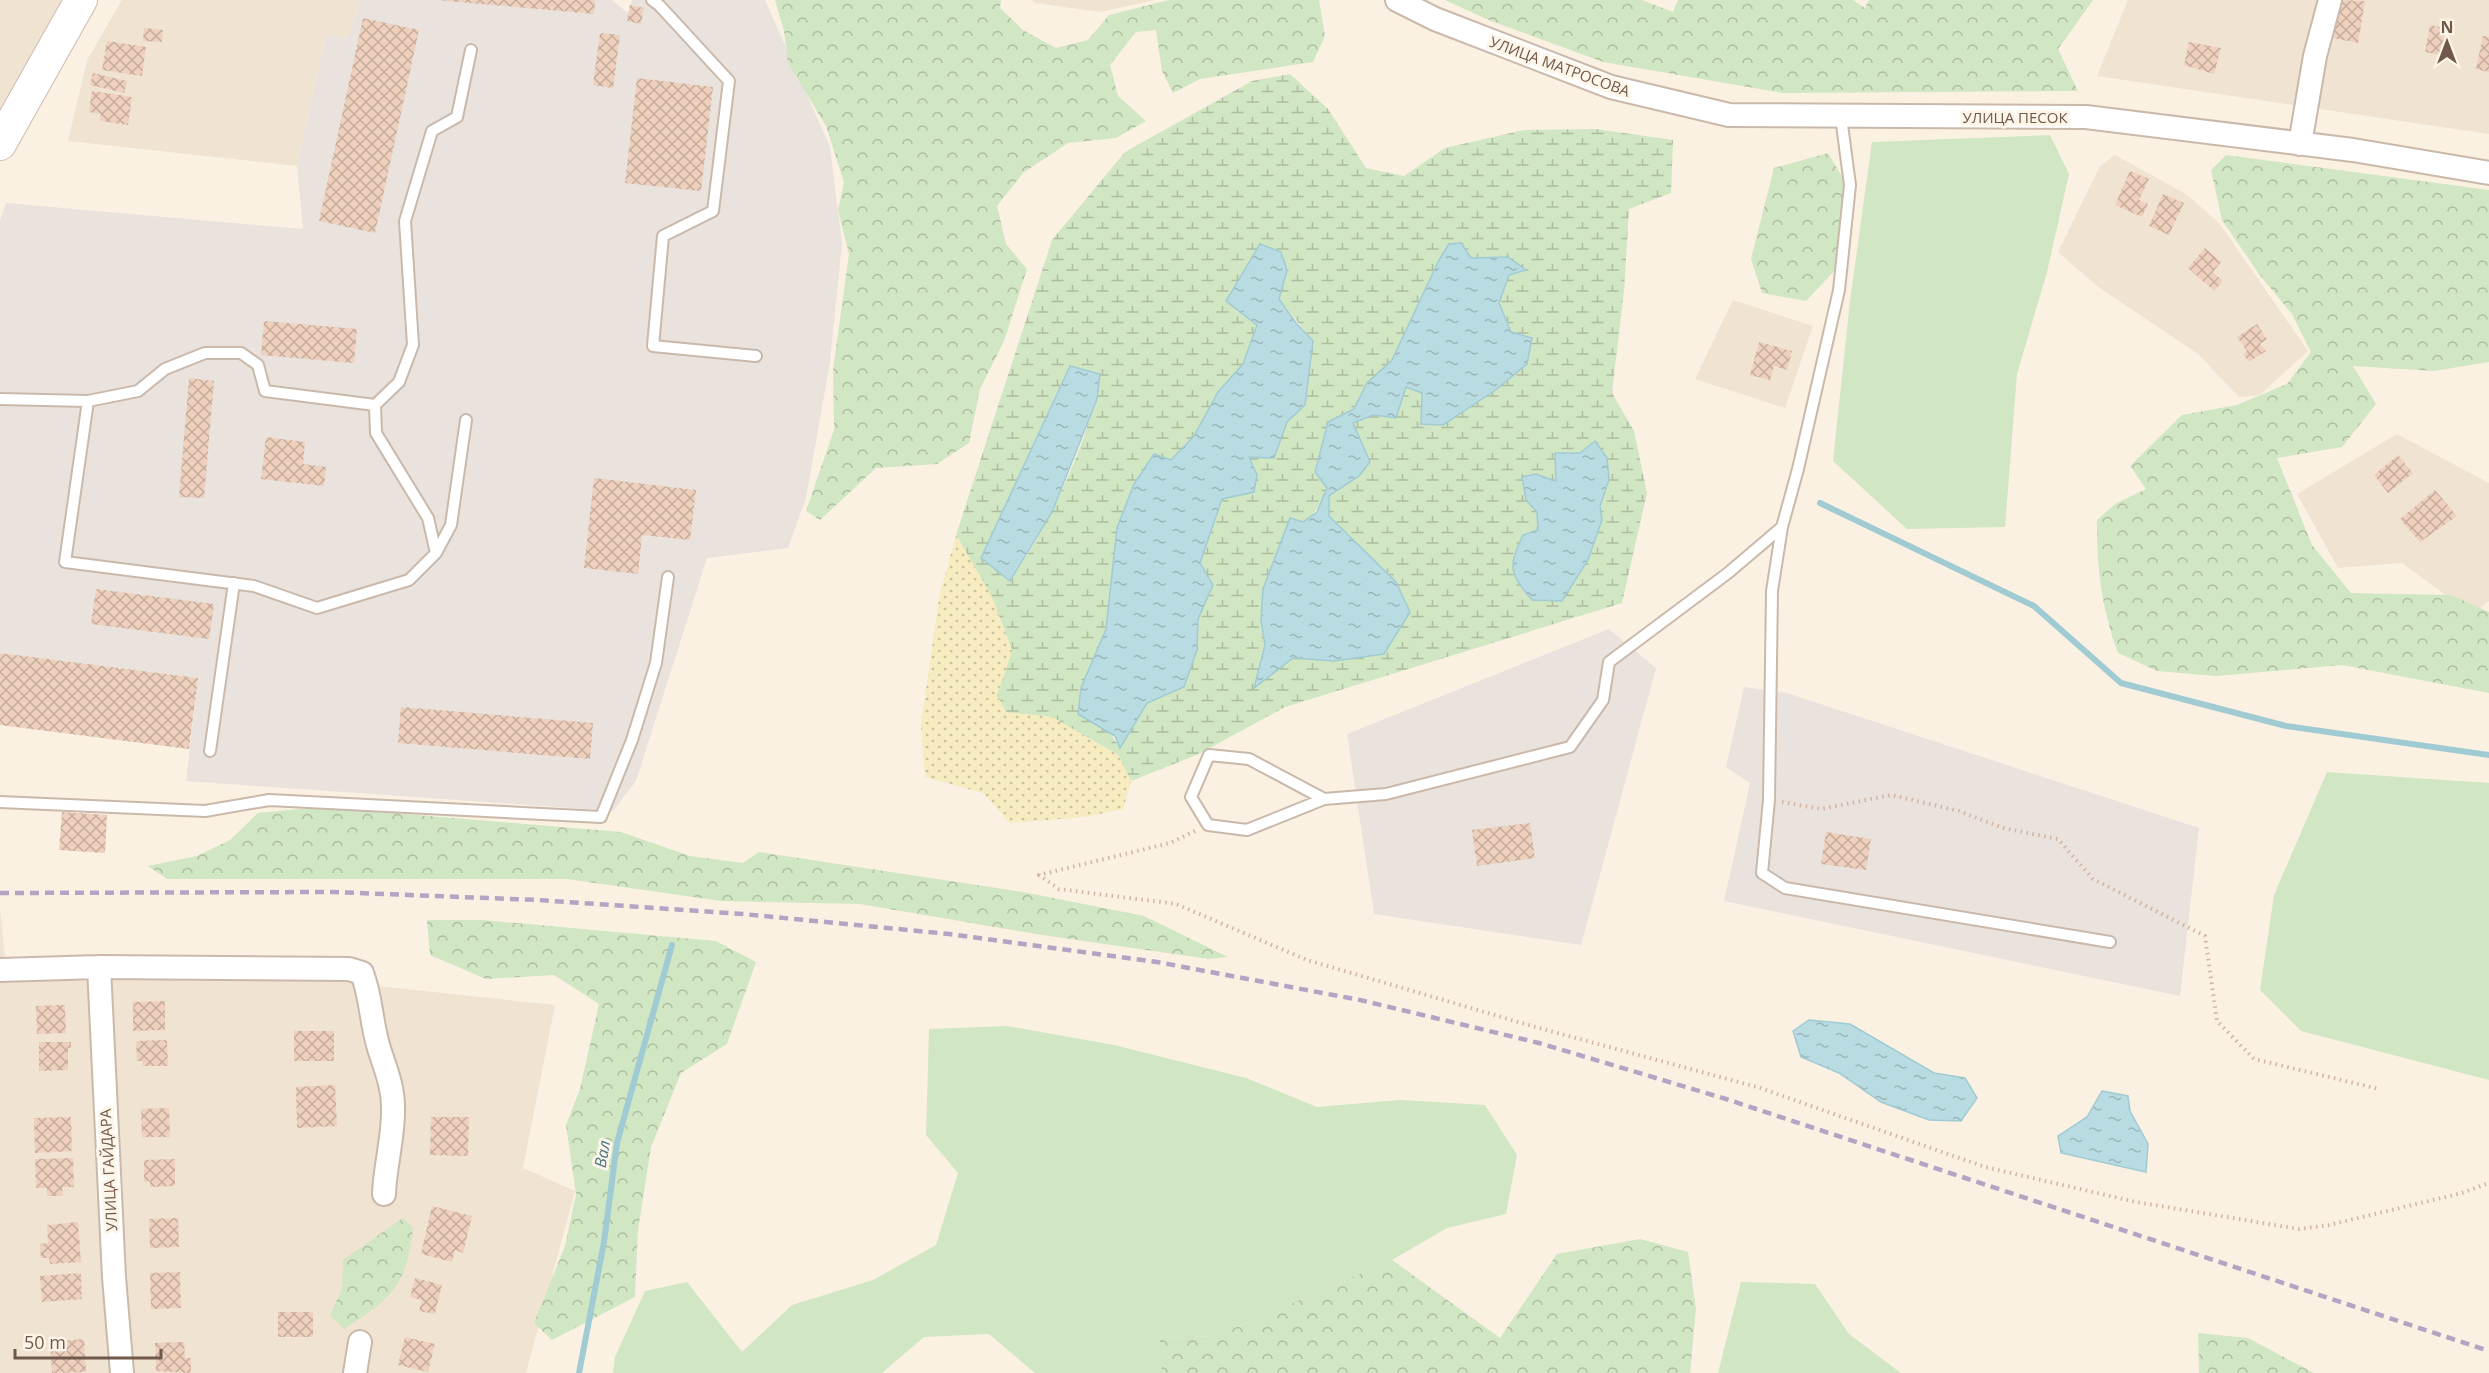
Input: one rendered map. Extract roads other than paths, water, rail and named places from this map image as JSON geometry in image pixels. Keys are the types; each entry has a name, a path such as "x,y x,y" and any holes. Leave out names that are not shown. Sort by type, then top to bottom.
{"street":[{"path":"0,144 81,0"},
{"name":"УЛИЦА МАТРОСОВА","path":"1397,0 1435,19 1611,87 1729,115"},
{"path":"2300,144 2315,56 2330,0"},
{"name":"УЛИЦА ПЕСОК","path":"1729,115 2086,117 2300,144 2489,173"},
{"path":"0,970 99,967 349,969 362,973 369,989 378,1044 390,1077 393,1108 385,1164 384,1194"},
{"name":"УЛИЦА ГАЙДАРА","path":"99,967 114,1277 122,1373"},
{"path":"354,1373 360,1342"}],"lane":[{"path":"651,0 659,4 729,81 713,212 663,236 653,346 756,356"},
{"path":"436,553 428,518 376,433 375,405 399,382 413,345 407,280 405,220 432,131 457,117 471,50"},
{"path":"1840,117 1850,185 1839,290 1798,469 1782,527 1772,591 1769,800 1762,873 1785,888 2110,942"},
{"path":"0,399 88,401 138,391 165,369 205,352 241,352 258,364 265,391 375,405"},
{"path":"88,401 65,562 254,586 317,608 409,580 436,553 451,525 466,420"},
{"path":"1324,799 1250,759 1209,755 1191,797 1208,825 1247,830 1324,799 1386,794 1570,747 1603,700 1609,662 1728,573 1782,527"},
{"path":"0,802 205,811 269,800 601,818 632,740 656,663 668,577"},
{"path":"210,751 234,583"}],"water":[{"path":"1461,243 1471,258 1508,257 1526,270 1509,275 1499,303 1511,332 1532,338 1527,364 1497,389 1443,425 1421,424 1422,393 1406,387 1396,418 1373,415 1353,423 1370,462 1359,476 1329,496 1329,516 1396,582 1410,612 1384,654 1334,661 1293,658 1254,688 1265,645 1261,620 1263,589 1290,518 1303,522 1317,512 1327,488 1315,472 1328,422 1354,409 1367,383 1392,360 1439,260 1449,244"},
{"path":"1260,244 1281,252 1287,270 1279,299 1296,323 1313,341 1305,405 1287,422 1274,458 1249,457 1257,475 1254,492 1222,499 1200,563 1213,585 1198,619 1197,650 1184,687 1147,703 1120,748 1115,736 1078,714 1081,688 1106,629 1117,528 1134,484 1154,454 1171,460 1194,436 1218,392 1243,364 1257,325 1226,301"},
{"path":"1070,366 1100,374 1097,399 1052,512 1010,581 981,558"},
{"path":"1595,441 1607,458 1609,480 1600,506 1602,520 1588,560 1562,601 1532,600 1519,583 1513,569 1515,555 1523,535 1538,530 1537,512 1526,500 1522,477 1536,474 1556,481 1555,453 1580,453"},
{"path":"1809,1020 1850,1024 1934,1073 1965,1078 1977,1098 1961,1121 1929,1120 1881,1102 1839,1073 1801,1057 1793,1031"},
{"path":"2102,1091 2128,1096 2130,1111 2148,1144 2146,1172 2061,1153 2058,1136 2087,1117"}],"waterway":[{"path":"1820,503 2034,606 2121,683 2286,726 2489,755"},
{"name":"Вал","path":"579,1373 604,1242 617,1143 672,945"}],"railway":[{"path":"0,893 332,892 538,900 743,914 949,934 1157,962 1360,1000 1539,1043 1726,1099 2489,1351"}]}
